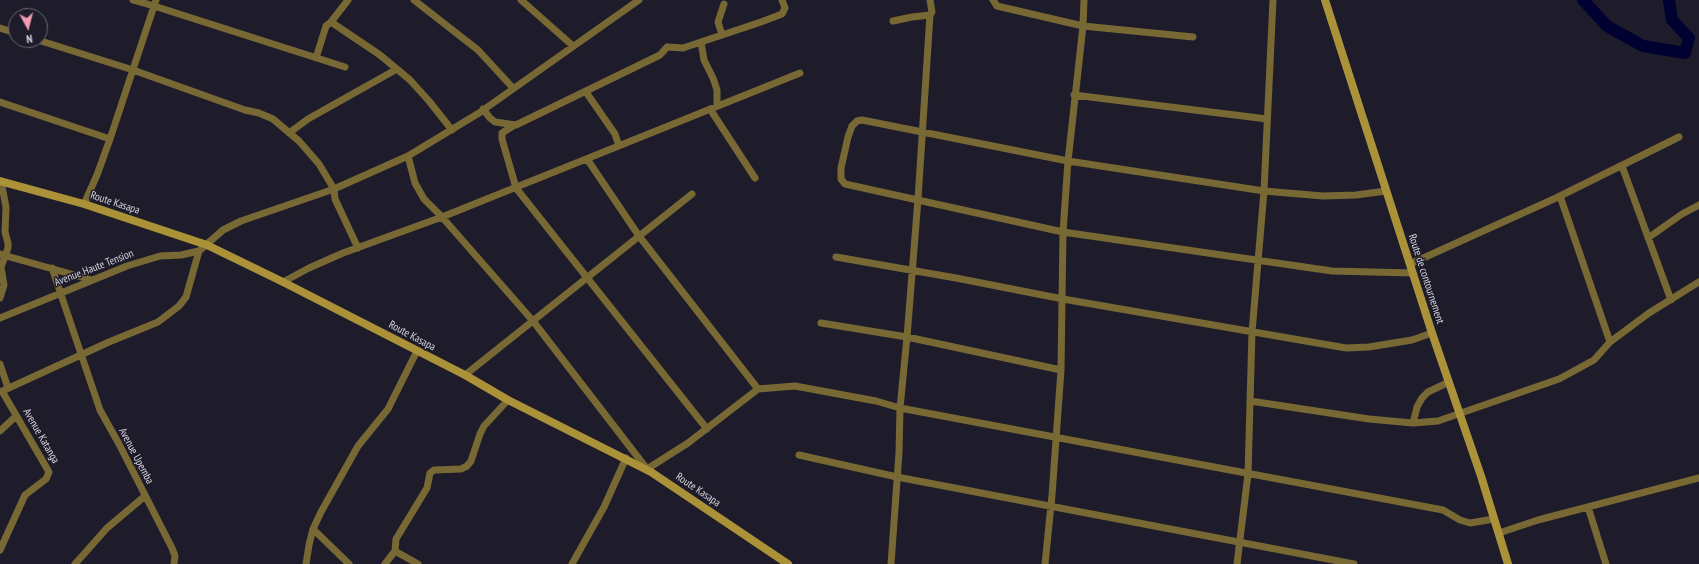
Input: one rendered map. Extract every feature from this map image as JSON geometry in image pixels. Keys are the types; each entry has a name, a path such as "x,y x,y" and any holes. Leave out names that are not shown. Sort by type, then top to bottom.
{"main road":[{"name":"Route de contournement","path":"1325,0 1508,564"},
{"name":"Route Kasapa","path":"1,181 84,204 207,245 465,375 508,400 647,469 788,564"}],"street":[{"path":"133,0 155,3 345,67"},
{"path":"316,58 326,26 331,22 348,0"},
{"path":"414,0 478,50 513,88"},
{"path":"521,0 573,46"},
{"path":"707,429 516,188 502,139 502,133 513,126 660,55 667,47 681,49 782,14 785,8 782,0"},
{"path":"891,564 900,408 918,199 930,15 932,12 930,0"},
{"path":"993,0 998,6 1083,26 1193,37"},
{"path":"1045,564 1051,506 1061,370 1063,232 1068,161 1074,95 1083,26 1084,0"},
{"path":"1237,564 1248,474 1252,332 1264,191 1273,0"},
{"path":"4,390 82,356 109,342 158,322 179,306 186,297 198,251 224,230 242,221 334,189 408,156 452,130 483,109 573,46 633,1"},
{"path":"84,204 97,175 110,139 155,3"},
{"path":"722,35 718,22 724,4"},
{"path":"893,21 912,16 930,15"},
{"path":"331,22 380,55 410,80 452,130"},
{"path":"701,42 704,60 717,90 717,106"},
{"path":"48,43 134,70 273,119 299,141 319,164 334,189 335,199 358,248"},
{"path":"289,133 308,120 397,69"},
{"path":"283,282 309,268 358,248 516,188 800,73"},
{"path":"586,92 614,134 619,146"},
{"path":"1074,95 1267,119"},
{"path":"0,102 110,139"},
{"path":"483,109 492,120 513,126"},
{"path":"710,109 755,178"},
{"path":"1386,191 1356,195 1323,196 1264,191 1068,161 862,120 852,126 841,168 841,179 845,184 1063,232 1332,271 1413,273"},
{"path":"1410,264 1560,196 1679,137"},
{"path":"408,156 418,192 429,206 442,217 533,321 647,469 688,443 758,389 795,386 876,401 900,408 1443,510 1460,520 1470,523 1494,519"},
{"path":"587,159 639,236 758,389"},
{"path":"1622,166 1671,300"},
{"path":"0,298 4,285 1,267 3,254 8,243 5,232 6,207 1,181"},
{"path":"465,375 692,194"},
{"path":"1560,196 1610,342"},
{"path":"1648,238 1682,214 1699,205"},
{"name":"Avenue Haute Tension","path":"0,317 126,266 150,258 198,251"},
{"path":"3,254 92,280"},
{"path":"836,257 1063,299 1346,348 1369,347 1412,340 1432,333"},
{"name":"Avenue Upemba","path":"52,268 100,410 172,548 175,556 174,564"},
{"path":"1250,400 1369,419 1414,423 1438,421 1559,379 1594,360 1610,342 1699,282"},
{"path":"821,323 907,338 1061,370"},
{"path":"306,564 313,529 321,512 358,446 388,409 416,351"},
{"name":"Avenue Katanga","path":"0,364 4,390 16,416 48,469 49,475 26,495 0,550"},
{"path":"1414,423 1417,407 1422,398 1428,392 1449,382"},
{"path":"384,564 396,551 396,539 427,488 430,473 434,470 461,469 467,466 471,461 484,426 508,400"},
{"path":"0,431 16,416"},
{"path":"799,456 897,477 1354,564"},
{"path":"572,564 604,507 626,458"},
{"path":"1499,533 1538,520 1699,478"},
{"path":"75,564 107,528 145,496"},
{"path":"1588,507 1606,564"},
{"path":"313,529 349,564"},
{"path":"396,551 418,564"}],"waterway":[{"path":"1583,0 1607,26 1643,46 1685,53 1689,38 1672,20 1669,0"}]}
